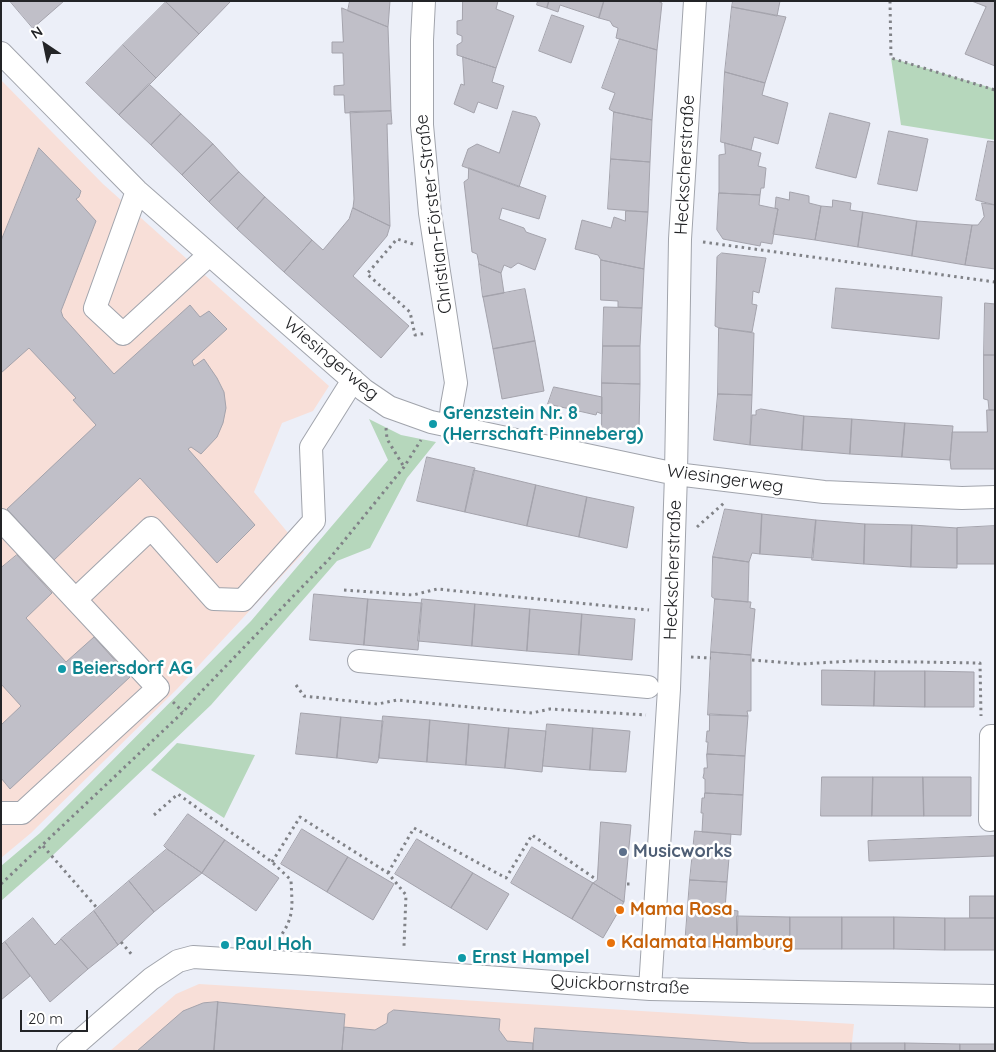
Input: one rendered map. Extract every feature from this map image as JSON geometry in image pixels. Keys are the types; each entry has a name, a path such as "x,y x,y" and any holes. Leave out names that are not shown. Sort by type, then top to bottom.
{"street":[{"name":"Christian-Förster-Straße","path":"424,1 422,125 430,213 456,383 450,426"},
{"name":"Heckscherstraße","path":"650,989 669,689 676,474 680,239 695,1"},
{"name":"Wiesingerweg","path":"1,52 137,191 364,390 389,407 431,422 676,474 824,492 962,498 995,497"},
{"path":"137,191 95,308 123,334 209,255"},
{"path":"76,599 151,528 214,600 243,600 314,521 311,447 354,380"},
{"path":"1,520 158,688 22,813 1,813"},
{"path":"359,662 648,687"},
{"path":"990,820 993,736"},
{"name":"Quickbornstraße","path":"68,1051 151,979 178,961 193,957 650,989 995,996"}],"path":[{"path":"890,1 890,58 995,90"},
{"path":"416,245 397,239 367,274 410,312 415,335 430,333"},
{"path":"703,242 995,282"},
{"path":"386,425 387,439 404,467"},
{"path":"1,884 183,712 330,558 404,467 422,438"},
{"path":"695,530 725,502"},
{"path":"344,590 413,595 437,589 652,610"},
{"path":"691,657 711,658"},
{"path":"752,660 801,664 852,661 980,663 982,726 990,726 993,736"},
{"path":"296,685 304,696 378,704 397,700 532,713 550,709 646,715"},
{"path":"154,814 178,794 272,862 291,880 292,910 288,926 280,937"},
{"path":"272,862 300,817 388,873 406,895 404,946"},
{"path":"388,873 414,828 506,878 532,835 597,880"},
{"path":"43,846 97,908"},
{"path":"122,942 133,956"}],"shaded area":[{"path":"1,80 103,184 329,386 313,411 282,423 254,492 304,552 177,689 31,833 1,858"},
{"path":"199,984 854,1024 851,1051 110,1051 176,994"}],"green space":[{"path":"891,58 995,89 995,140 901,125"},
{"path":"369,419 401,435 436,442 407,478 370,548 337,561 211,705 52,856 1,901 1,866 40,833 251,621 388,460"},
{"path":"177,743 255,755 224,818 151,770"}],"building":[{"path":"10,1 64,1 33,28"},
{"path":"167,1 231,1 199,34"},
{"path":"350,1 390,1 388,27 348,11"},
{"path":"463,1 498,1 496,9 514,16 496,68 457,55 457,45 462,42 462,36 457,34 457,21 462,20"},
{"path":"538,1 549,1 547,8 537,5"},
{"path":"549,1 604,1 599,18 560,5 558,12 547,8"},
{"path":"604,1 658,1 662,3 657,50 616,38 618,28 613,26 610,21 599,18"},
{"path":"733,1 780,1 777,16 732,7"},
{"path":"972,1 995,1 995,66 965,54 986,7"},
{"path":"166,2 199,34 156,78 123,45"},
{"path":"732,7 786,17 765,83 725,72"},
{"path":"342,8 388,27 391,111 345,113 344,95 334,95 334,86 344,85 343,53 332,53 332,42 343,42"},
{"path":"552,15 584,26 571,63 539,51"},
{"path":"620,39 657,50 652,120 614,112 609,109 615,93 602,88"},
{"path":"123,45 156,78 119,115 86,83"},
{"path":"463,57 496,68 492,82 504,86 497,109 478,102 474,113 454,104 461,84 464,85"},
{"path":"725,72 765,83 762,95 788,103 778,144 754,137 751,150 721,142"},
{"path":"149,84 181,114 151,145 119,115"},
{"path":"391,111 392,124 387,124 390,226 353,208 350,112"},
{"path":"513,111 536,117 540,124 519,187 462,166 468,149 477,144 499,153"},
{"path":"614,112 652,120 650,162 611,159"},
{"path":"830,113 870,123 856,178 816,168"},
{"path":"181,114 213,144 182,175 151,145"},
{"path":"889,131 928,139 917,191 878,184"},
{"path":"988,141 995,142 995,205 976,200"},
{"path":"725,143 761,153 758,166 766,168 764,188 761,188 760,195 719,193 719,155 725,154"},
{"path":"213,144 239,172 209,202 182,175"},
{"path":"39,148 81,191 76,199 96,221 61,311 63,317 114,374 190,305 200,317 209,311 227,329 192,361 194,366 204,359 224,392 226,408 223,423 217,437 201,454 191,447 188,449 255,525 217,563 140,478 54,560 7,509 96,425 73,400 76,398 29,348 1,373 1,241"},
{"path":"611,159 650,162 648,212 608,209"},
{"path":"469,168 546,196 539,219 502,208 499,219 524,228 526,232 546,239 535,270 518,263 511,268 504,265 501,273 479,264 477,254 472,252 464,182 468,179"},
{"path":"239,172 265,197 237,229 209,202"},
{"path":"790,192 809,196 809,203 821,206 815,240 773,234 778,209 775,208 776,197 789,200"},
{"path":"719,193 760,195 759,205 778,209 772,244 761,242 760,246 723,239 717,230"},
{"path":"265,197 312,240 284,272 237,229"},
{"path":"833,200 851,203 850,210 863,212 858,247 815,240 821,206 832,207"},
{"path":"982,203 995,205 995,269 965,265 972,225 978,225 984,217"},
{"path":"353,208 390,226 387,236 353,276 409,326 381,358 284,272 312,240 323,250 349,219"},
{"path":"626,211 648,212 644,269 601,260 598,255 575,249 582,220 611,228 614,217 625,221"},
{"path":"863,212 917,221 912,256 858,247"},
{"path":"917,221 972,225 965,265 912,256"},
{"path":"722,253 766,258 759,293 753,291 752,304 757,305 752,332 715,326 717,257"},
{"path":"601,260 644,269 642,308 618,307 618,301 601,300"},
{"path":"479,264 501,273 504,293 483,297"},
{"path":"836,288 942,297 939,339 832,328"},
{"path":"525,289 535,341 493,349 483,297"},
{"path":"985,303 995,304 995,355 984,355"},
{"path":"604,307 642,308 640,346 603,346"},
{"path":"719,328 754,333 752,395 718,394"},
{"path":"535,341 544,391 502,399 493,349"},
{"path":"603,346 640,346 640,384 602,383"},
{"path":"984,355 995,355 995,410 989,410 988,400 984,399"},
{"path":"602,383 640,384 639,431 629,436 602,430"},
{"path":"554,387 602,397 602,414 597,412 596,415 548,404"},
{"path":"718,394 752,395 750,445 714,440"},
{"path":"761,409 804,416 802,450 750,445 752,415 756,415 756,411"},
{"path":"987,410 995,410 995,469 951,469 952,432 987,432"},
{"path":"804,416 852,419 850,454 802,450"},
{"path":"852,419 905,423 902,457 850,454"},
{"path":"905,423 953,426 950,460 902,457"},
{"path":"427,457 475,468 465,512 417,501"},
{"path":"474,470 536,485 527,526 465,512"},
{"path":"536,485 587,497 579,537 527,526"},
{"path":"587,497 634,507 627,548 579,537"},
{"path":"725,509 762,514 760,554 752,553 749,562 713,557"},
{"path":"762,514 816,520 813,558 760,554"},
{"path":"816,520 865,524 864,564 812,560"},
{"path":"865,524 912,525 911,567 864,564"},
{"path":"912,525 957,528 957,568 911,567"},
{"path":"995,526 995,564 957,564 957,528"},
{"name":"Beiersdorf AG","path":"17,555 52,593 26,618 66,662 94,637 130,677 10,789 1,778 1,725 21,706 1,684 1,568"},
{"path":"713,557 749,562 748,602 715,599 712,597"},
{"path":"314,594 368,599 364,645 310,640"},
{"path":"368,599 422,603 418,650 364,645"},
{"path":"422,599 475,604 472,646 418,641"},
{"path":"715,599 751,602 750,608 755,609 751,655 711,652"},
{"path":"475,604 530,609 527,651 472,646"},
{"path":"530,609 582,614 579,655 527,651"},
{"path":"582,614 635,619 632,660 579,655"},
{"path":"711,652 751,655 751,711 747,711 748,716 708,715"},
{"path":"822,670 875,671 874,706 822,705"},
{"path":"875,671 925,671 925,707 874,706"},
{"path":"925,671 974,672 974,707 925,707"},
{"path":"301,713 341,717 337,758 296,754"},
{"path":"710,714 748,716 745,756 707,754 708,742 706,742"},
{"path":"383,716 430,720 427,762 379,758"},
{"path":"341,717 383,721 377,763 337,758"},
{"path":"430,720 469,724 466,765 427,762"},
{"path":"469,724 509,728 505,768 466,765"},
{"path":"547,724 593,728 590,770 543,766"},
{"path":"509,728 546,731 542,772 505,768"},
{"path":"593,728 630,731 626,772 590,770"},
{"path":"707,754 745,756 743,795 705,793 705,779 703,778 704,768 707,768"},
{"path":"822,777 873,777 872,816 821,816"},
{"path":"873,777 923,777 924,816 872,816"},
{"path":"923,777 971,777 971,816 924,816"},
{"path":"705,793 743,795 741,835 702,832 702,798 704,798"},
{"path":"188,814 225,840 202,873 164,846"},
{"path":"601,822 631,825 624,902 593,883 597,880"},
{"path":"302,829 348,857 327,892 281,864"},
{"path":"695,831 731,834 727,882 690,880"},
{"path":"995,836 995,856 869,861 868,841"},
{"path":"417,839 473,873 451,908 395,874"},
{"path":"225,840 279,878 256,911 202,873"},
{"path":"532,847 593,883 572,919 511,883"},
{"path":"167,849 202,873 154,912 129,881"},
{"path":"348,857 394,884 373,920 327,892"},
{"path":"473,873 509,894 487,930 451,908"},
{"path":"690,880 727,882 725,909 738,911 737,949 685,945"},
{"path":"129,881 154,912 118,945 94,911"},
{"path":"593,883 624,902 603,938 572,919"},
{"path":"970,896 995,896 995,918 970,918"},
{"path":"94,911 118,945 88,969 61,939"},
{"path":"737,916 790,917 790,949 737,949"},
{"path":"790,917 842,917 842,949 790,949"},
{"path":"842,917 894,917 894,949 842,949"},
{"path":"894,917 945,918 945,950 894,949"},
{"path":"33,918 55,945 61,939 88,969 50,1002 5,942"},
{"path":"945,918 995,918 995,950 945,950"},
{"path":"5,942 30,976 1,1000 1,945"},
{"path":"218,1002 214,1051 137,1051 183,1011 203,1003"},
{"path":"218,1002 345,1014 342,1051 214,1051"},
{"path":"394,1010 500,1019 499,1030 507,1041 533,1043 533,1051 342,1051 344,1027 375,1030 387,1023 388,1014"},
{"path":"535,1028 750,1043 851,1043 851,1051 533,1051"},
{"path":"851,1043 905,1043 905,1051 851,1051"},
{"path":"905,1043 960,1044 960,1051 905,1051"},
{"path":"960,1044 995,1044 995,1051 960,1051"}],"place":[{"name":"Grenzstein Nr. 8 (Herrschaft Pinneberg)","path":"433,424"},
{"name":"Beiersdorf AG","path":"62,669"},
{"name":"Musicworks","path":"623,852"},
{"name":"Mama Rosa","path":"620,910"},
{"name":"Kalamata Hamburg","path":"611,943"},
{"name":"Paul Hoh","path":"225,945"},
{"name":"Ernst Hampel","path":"462,958"}]}
